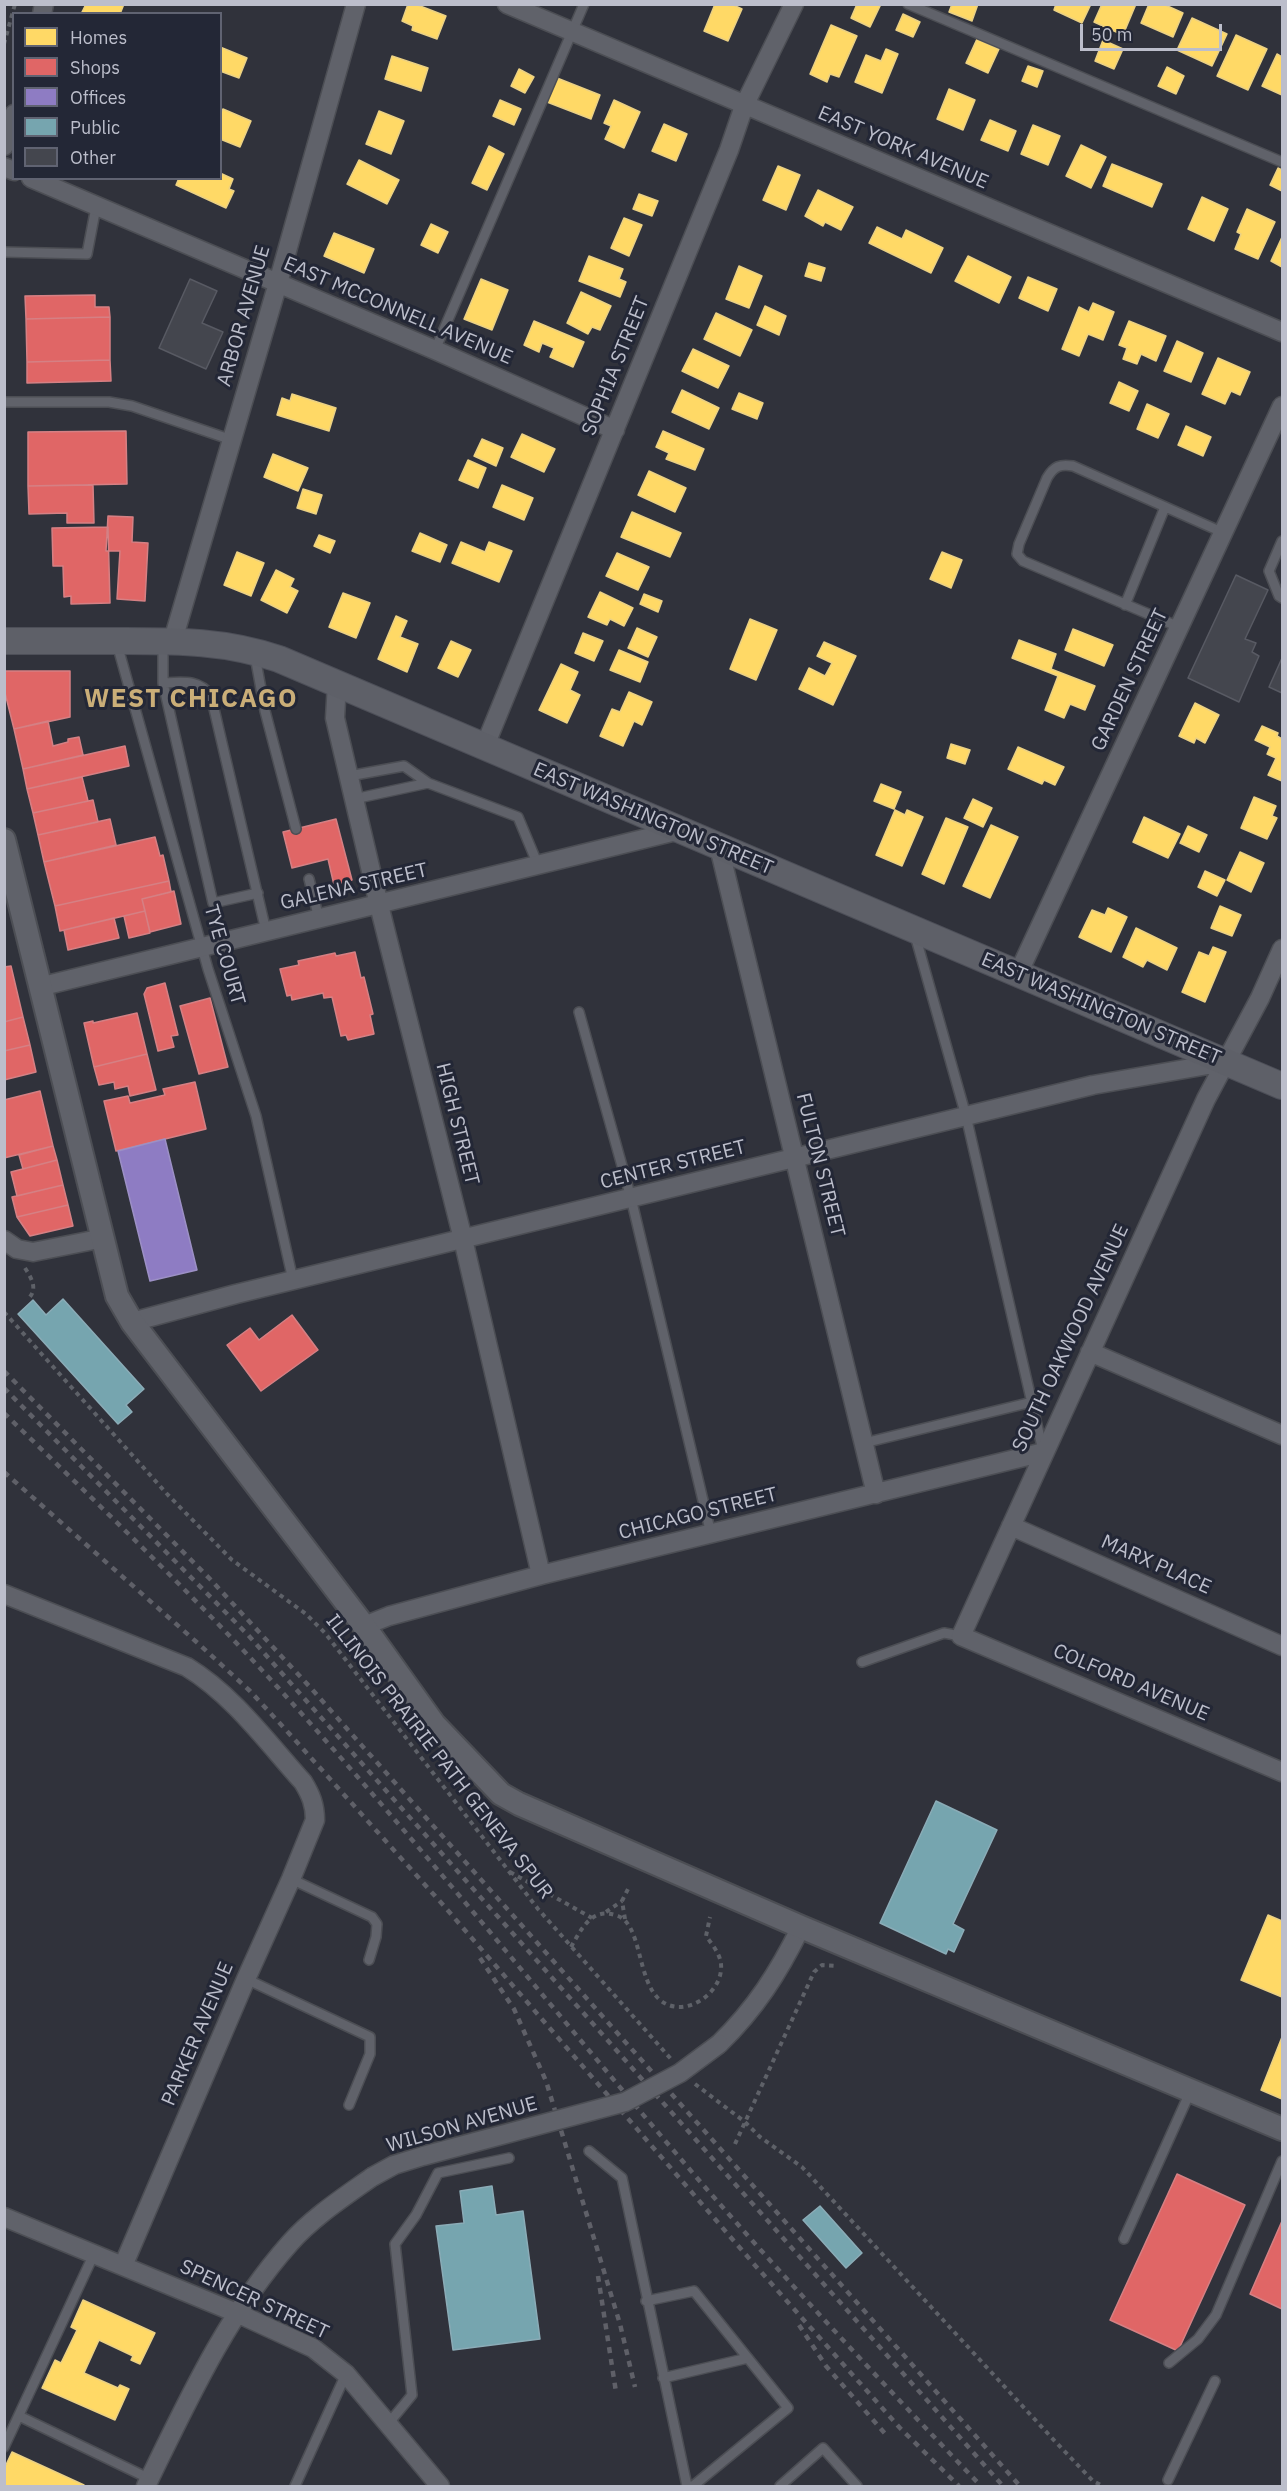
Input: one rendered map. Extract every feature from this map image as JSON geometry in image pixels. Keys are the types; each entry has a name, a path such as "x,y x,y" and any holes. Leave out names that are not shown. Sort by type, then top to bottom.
{"main road":[{"name":"EAST WASHINGTON STREET","path":"4,641 168,640 213,643 254,650 337,683 719,848 1282,1086"}],"street":[{"name":"ARBOR AVENUE","path":"168,640 232,440 356,4"},
{"name":"EAST YORK AVENUE","path":"507,4 1282,332"},
{"name":"SOPHIA STREET","path":"484,747 729,150 744,106 794,4"},
{"path":"4,146 12,120"},
{"name":"EAST MCCONNELL AVENUE","path":"35,180 435,350 615,430"},
{"name":"GARDEN STREET","path":"1018,974 1282,406"},
{"name":"HIGH STREET","path":"337,683 335,717 379,905 463,1239 541,1575"},
{"name":"GALENA STREET","path":"39,987 680,830"},
{"path":"4,840 117,1296 132,1322 364,1626 434,1724 501,1794 530,1809 801,1927 1282,2129"},
{"name":"FULTON STREET","path":"719,848 876,1494"},
{"name":"SOUTH OAKWOOD AVENUE","path":"961,1636 1206,1099 1227,1062 1282,950"},
{"name":"CENTER STREET","path":"132,1322 293,1280 1093,1085 1227,1062"},
{"path":"4,1240 16,1249 33,1252 104,1238"},
{"path":"1090,1352 1282,1436"},
{"name":"CHICAGO STREET","path":"364,1626 389,1616 541,1575 1044,1452"},
{"name":"MARX PLACE","path":"1011,1526 1282,1646"},
{"name":"PARKER AVENUE","path":"4,1594 187,1667 205,1678 223,1693 303,1782 313,1802 315,1820 291,1879 123,2266"},
{"name":"COLFORD AVENUE","path":"961,1636 1282,1772"},
{"name":"WILSON AVENUE","path":"148,2483 200,2375 239,2314 291,2242 318,2217 372,2177 394,2165 625,2102 680,2073 719,2044 754,2007 770,1985 801,1927"},
{"name":"SPENCER STREET","path":"4,2217 239,2314 313,2348 346,2374 440,2487"}],"lane":[{"path":"435,350 584,4"},
{"path":"908,4 1282,162"},
{"path":"4,252 87,254 96,207"},
{"path":"4,402 109,402 155,413 175,422 232,440"},
{"path":"1179,627 1023,561 1017,554 1019,544 1047,478 1053,468 1062,464 1073,466 1224,533"},
{"path":"1125,605 1165,507"},
{"path":"1282,541 1269,570 1279,596 1282,598"},
{"path":"168,640 163,683 213,903 258,893"},
{"name":"TYE COURT","path":"117,641 202,947 256,1116 293,1280"},
{"path":"254,650 265,711 296,828"},
{"path":"163,683 194,682 207,690 211,696 266,931"},
{"path":"349,776 404,766 428,783 518,817 538,865"},
{"path":"354,799 428,783"},
{"path":"309,879 319,919"},
{"path":"913,930 966,1116 1044,1452"},
{"path":"579,1012 631,1198 711,1534"},
{"path":"864,1443 1032,1402"},
{"path":"862,1662 944,1633 961,1636"},
{"path":"291,1879 372,1917 377,1924 376,1937 369,1960"},
{"path":"246,1979 370,2037 370,2054 349,2104"},
{"path":"1125,2239 1191,2090"},
{"path":"589,2151 622,2178 646,2301 687,2487"},
{"path":"388,2424 412,2396 395,2244 426,2198 438,2173 509,2158"},
{"path":"1169,2363 1198,2339 1216,2315 1282,2161"},
{"path":"4,2447 94,2254"},
{"path":"646,2301 694,2291 788,2408 693,2487"},
{"path":"663,2378 748,2358"},
{"path":"295,2487 346,2374"},
{"path":"1168,2481 1215,2381"},
{"path":"19,2416 148,2483"},
{"path":"780,2487 824,2448 854,2486"}],"path":[{"path":"4,44 12,15"},
{"path":"18,1263 30,1275 34,1288 33,1294 28,1299"},
{"name":"ILLINOIS PRAIRIE PATH GENEVA SPUR","path":"4,1312 168,1495 232,1560 306,1614 319,1627 422,1761 452,1795 507,1870 571,1947 675,2063"},
{"path":"507,1870 592,1918"},
{"path":"571,1947 586,1921 622,1901 628,1889"},
{"path":"622,1901 625,1920 638,1951 643,1974 660,2000 673,2005 697,2004 707,1996 721,1972 721,1962 706,1936 711,1917"},
{"path":"605,1912 625,1920"},
{"path":"735,2144 814,1972 822,1965 848,1969"},
{"path":"691,2081 745,2122 760,2137 802,2167 1051,2438 1102,2487"}],"building: Homes":[{"path":"86,4 124,4 121,12 82,12"},
{"path":"408,4 415,4 446,16 437,39 412,30 413,26 402,21"},
{"path":"715,4 731,4 742,9 728,41 704,31"},
{"path":"857,4 881,4 870,27 851,18"},
{"path":"952,4 978,4 972,21 949,12"},
{"path":"1056,4 1091,4 1082,23 1054,10"},
{"path":"1102,4 1136,4 1123,35 1094,22"},
{"path":"1149,4 1163,4 1183,13 1173,37 1141,23"},
{"path":"903,14 920,22 913,37 896,30"},
{"path":"1192,18 1227,34 1212,66 1177,50"},
{"path":"831,25 857,36 839,77 830,74 827,82 810,74"},
{"path":"1236,35 1267,49 1248,90 1217,76"},
{"path":"977,39 999,49 988,73 966,63"},
{"path":"1103,40 1123,49 1114,69 1095,61"},
{"path":"222,48 247,58 239,78 222,72"},
{"path":"886,49 898,54 882,93 855,82 866,55 881,61"},
{"path":"1277,54 1282,57 1282,95 1262,86"},
{"path":"392,56 428,68 421,91 385,79"},
{"path":"1028,66 1043,71 1037,87 1022,81"},
{"path":"1167,67 1184,76 1176,94 1158,86"},
{"path":"519,69 534,77 525,93 511,86"},
{"path":"557,78 600,95 591,119 547,102"},
{"path":"949,89 975,100 963,130 937,119"},
{"path":"500,100 521,109 514,125 493,116"},
{"path":"614,100 640,112 624,148 605,139 611,126 604,123"},
{"path":"223,109 251,121 240,147 222,140"},
{"path":"379,111 404,121 391,154 366,144"},
{"path":"990,120 1016,131 1008,151 981,140"},
{"path":"664,124 687,134 676,161 652,151"},
{"path":"1033,125 1060,136 1048,165 1021,154"},
{"path":"1081,145 1106,157 1091,188 1066,176"},
{"path":"489,146 504,154 487,190 472,183"},
{"path":"359,160 399,180 387,204 347,184"},
{"path":"1112,164 1162,184 1152,207 1103,186"},
{"path":"778,166 800,175 786,210 763,200"},
{"path":"1278,168 1282,170 1282,191 1270,185"},
{"path":"222,174 233,179 229,189 234,191 226,208 176,185 178,180 222,180"},
{"path":"818,190 853,207 841,230 825,222 823,226 805,216"},
{"path":"639,194 658,201 652,216 633,209"},
{"path":"1202,197 1228,209 1214,241 1188,229"},
{"path":"1247,209 1275,222 1258,259 1235,249 1241,234 1237,232"},
{"path":"624,218 642,225 629,256 611,248"},
{"path":"431,224 448,232 438,253 421,245"},
{"path":"877,227 902,239 906,230 943,248 931,273 869,243"},
{"path":"334,233 374,249 364,273 324,256"},
{"path":"1282,237 1282,267 1271,261"},
{"path":"589,256 623,269 619,279 626,282 620,297 579,281"},
{"path":"968,256 1011,277 999,303 955,281"},
{"path":"809,263 825,268 821,281 805,276"},
{"path":"739,266 762,276 749,308 726,299"},
{"path":"1028,277 1057,289 1048,311 1019,298"},
{"path":"481,279 508,290 492,330 464,319"},
{"path":"581,292 611,306 600,330 592,327 588,334 567,323"},
{"path":"1093,303 1114,312 1103,340 1088,334 1079,356 1062,349 1079,307 1089,312"},
{"path":"765,306 786,316 779,335 757,325"},
{"path":"716,313 752,330 740,356 704,339"},
{"path":"534,321 584,342 573,367 550,357 554,348 542,343 539,352 524,345"},
{"path":"1129,321 1166,336 1156,361 1141,354 1137,364 1123,359 1127,348 1119,345"},
{"path":"1177,341 1203,353 1191,382 1164,371"},
{"path":"693,349 729,366 718,388 682,371"},
{"path":"1218,358 1250,372 1240,395 1231,391 1225,404 1202,394"},
{"path":"1119,382 1138,391 1129,411 1110,403"},
{"path":"682,390 719,408 709,429 672,412"},
{"path":"739,393 763,403 757,419 732,409"},
{"path":"292,394 336,408 329,431 277,415 282,398 290,401"},
{"path":"1147,404 1169,414 1158,438 1137,429"},
{"path":"1186,426 1211,437 1203,456 1178,445"},
{"path":"663,431 704,449 695,470 666,459 669,453 656,447"},
{"path":"522,434 555,449 544,472 511,457"},
{"path":"482,439 503,448 496,466 474,456"},
{"path":"273,454 308,468 298,491 264,477"},
{"path":"468,460 486,468 478,488 459,480"},
{"path":"649,471 686,488 675,512 638,495"},
{"path":"502,485 533,498 524,520 493,507"},
{"path":"303,489 322,495 316,514 297,508"},
{"path":"632,512 681,533 670,557 621,537"},
{"path":"420,533 447,545 440,562 412,551"},
{"path":"319,535 335,541 330,553 314,546"},
{"path":"461,542 485,552 489,542 512,551 499,582 452,563"},
{"path":"237,552 264,563 251,596 224,585"},
{"path":"942,552 962,560 951,588 930,579"},
{"path":"617,553 649,567 638,590 606,576"},
{"path":"276,570 294,579 290,587 298,591 287,613 261,600"},
{"path":"600,592 633,608 624,626 610,619 607,625 588,617"},
{"path":"343,593 370,603 356,638 329,627"},
{"path":"644,594 662,601 658,612 640,604"},
{"path":"396,616 407,621 400,637 418,644 407,672 378,659"},
{"path":"750,619 777,630 756,680 730,669"},
{"path":"637,628 657,637 648,657 628,648"},
{"path":"1073,629 1113,645 1104,666 1065,650"},
{"path":"583,633 603,641 594,661 575,653"},
{"path":"1019,640 1056,654 1051,669 1095,686 1085,710 1070,704 1064,718 1045,710 1058,676 1012,658"},
{"path":"451,641 471,650 458,677 438,668"},
{"path":"824,642 856,656 833,705 799,689 809,668 825,676 832,663 817,656"},
{"path":"619,650 648,662 640,682 610,670"},
{"path":"561,664 578,672 570,690 580,695 567,723 539,710"},
{"path":"629,692 652,702 642,725 634,721 623,746 600,736 612,709 620,712"},
{"path":"1195,703 1219,715 1205,743 1196,738 1194,743 1179,736"},
{"path":"1262,726 1278,733 1277,736 1282,739 1282,781 1268,775 1276,758 1267,754 1270,747 1255,740"},
{"path":"951,744 970,750 965,764 947,758"},
{"path":"1018,747 1064,767 1055,785 1044,780 1042,784 1008,769"},
{"path":"881,784 901,792 894,809 874,801"},
{"path":"1254,797 1276,806 1272,816 1277,818 1267,839 1241,828"},
{"path":"973,799 992,808 983,827 964,818"},
{"path":"895,810 905,815 907,810 923,817 902,866 876,855"},
{"path":"1144,817 1180,834 1168,858 1133,842"},
{"path":"946,818 968,827 944,884 922,874"},
{"path":"991,825 1018,837 990,898 963,886"},
{"path":"1188,826 1207,835 1199,852 1180,843"},
{"path":"1240,852 1264,863 1251,892 1227,880"},
{"path":"1205,871 1225,880 1217,896 1198,887"},
{"path":"1220,906 1241,915 1232,936 1211,928"},
{"path":"1108,908 1127,917 1111,952 1079,937 1092,910 1105,915"},
{"path":"1136,928 1177,948 1167,970 1147,960 1143,967 1123,957"},
{"path":"1213,947 1226,952 1205,1002 1182,992 1199,952 1209,956"},
{"path":"1268,1915 1282,1921 1282,1997 1241,1980"},
{"path":"1282,2037 1282,2099 1261,2090"},
{"path":"83,2300 155,2333 140,2364 131,2360 133,2356 99,2340 84,2373 118,2388 120,2385 129,2389 115,2420 42,2388 55,2360 61,2363 77,2330 71,2327"},
{"path":"12,2452 84,2485 4,2486 4,2469"}],"building: Shops":[{"path":"95,295 95,307 109,307 110,317 26,319 25,296"},
{"path":"110,317 110,360 27,362 26,319"},
{"path":"110,360 111,381 27,383 27,362"},
{"path":"126,431 127,484 28,486 28,432"},
{"path":"93,485 94,523 67,523 67,513 29,514 28,486"},
{"path":"108,516 133,517 132,542 148,543 145,601 117,599 120,551 106,551"},
{"path":"108,527 110,603 71,604 71,596 64,597 63,566 53,566 52,528"},
{"path":"4,671 70,671 70,717 14,729 4,689"},
{"path":"48,721 53,746 79,737 83,755 23,769 14,729"},
{"path":"125,746 129,766 27,789 23,769"},
{"path":"82,777 88,801 33,813 27,789"},
{"path":"93,800 98,822 38,835 33,813"},
{"path":"110,819 116,845 44,862 38,835"},
{"path":"336,819 352,880 334,885 328,859 292,868 283,832"},
{"path":"155,837 160,856 163,855 169,881 55,906 44,862"},
{"path":"169,881 171,892 142,899 145,911 60,931 55,906"},
{"path":"174,891 181,924 150,932 142,899"},
{"path":"145,911 150,933 129,938 124,916"},
{"path":"114,918 119,938 68,950 64,930"},
{"path":"355,952 373,1014 370,1015 374,1034 348,1040 346,1035 341,1036 332,997 324,998 323,993 292,1000 291,995 287,996 280,969 299,965 298,961 335,953 336,956"},
{"path":"11,966 23,1017 4,1022 4,967"},
{"path":"165,983 178,1035 171,1036 174,1047 158,1051 144,994 147,988"},
{"path":"210,998 228,1067 199,1074 180,1006"},
{"path":"137,1013 147,1054 94,1067 84,1023"},
{"path":"23,1017 30,1045 4,1051 4,1022"},
{"path":"30,1045 36,1072 4,1080 4,1051"},
{"path":"147,1054 156,1090 130,1096 128,1086 115,1089 114,1082 99,1085 94,1067"},
{"path":"195,1082 206,1129 116,1151 104,1101 128,1096 130,1103 165,1095 163,1089"},
{"path":"40,1091 53,1146 4,1158 4,1100"},
{"path":"53,1146 57,1160 23,1169 19,1155"},
{"path":"57,1160 63,1185 17,1196 11,1172"},
{"path":"63,1185 68,1205 17,1217 12,1197"},
{"path":"68,1205 73,1226 30,1236 17,1217"},
{"path":"292,1315 318,1350 261,1391 227,1345 250,1328 259,1340"},
{"path":"1177,2174 1245,2205 1178,2351 1110,2320"},
{"path":"1282,2221 1282,2309 1250,2294"}],"building: Offices":[{"path":"165,1139 197,1270 150,1281 118,1151"}],"building: Public":[{"path":"63,1299 144,1389 126,1405 132,1412 118,1424 18,1314 33,1300 46,1315"},
{"path":"936,1801 997,1830 953,1924 964,1930 954,1952 948,1949 946,1954 880,1923"},
{"path":"492,2186 496,2215 523,2211 540,2339 453,2350 436,2226 464,2223 460,2191"},
{"path":"820,2206 862,2253 846,2268 803,2220"}],"building: Other":[{"path":"190,279 217,291 202,323 223,332 206,369 159,348"},
{"path":"1236,575 1268,590 1245,639 1256,643 1252,652 1259,656 1239,702 1188,678"},
{"path":"1282,658 1282,693 1269,687"}],"railway":[{"path":"4,1371 210,1579 309,1686 1020,2486"},
{"path":"4,1388 248,1635 1003,2486"},
{"path":"4,1413 187,1592 258,1665 397,1822 704,2186 841,2338 981,2486"},
{"path":"4,1472 250,1691 444,1906 753,2263 900,2428 959,2486"},
{"path":"480,1958 514,2009 546,2081 620,2324 635,2387"},
{"path":"598,2276 616,2392"},
{"path":"799,2325 826,2366 888,2437"}],"district":[{"name":"WEST CHICAGO","path":"191,699"}]}
